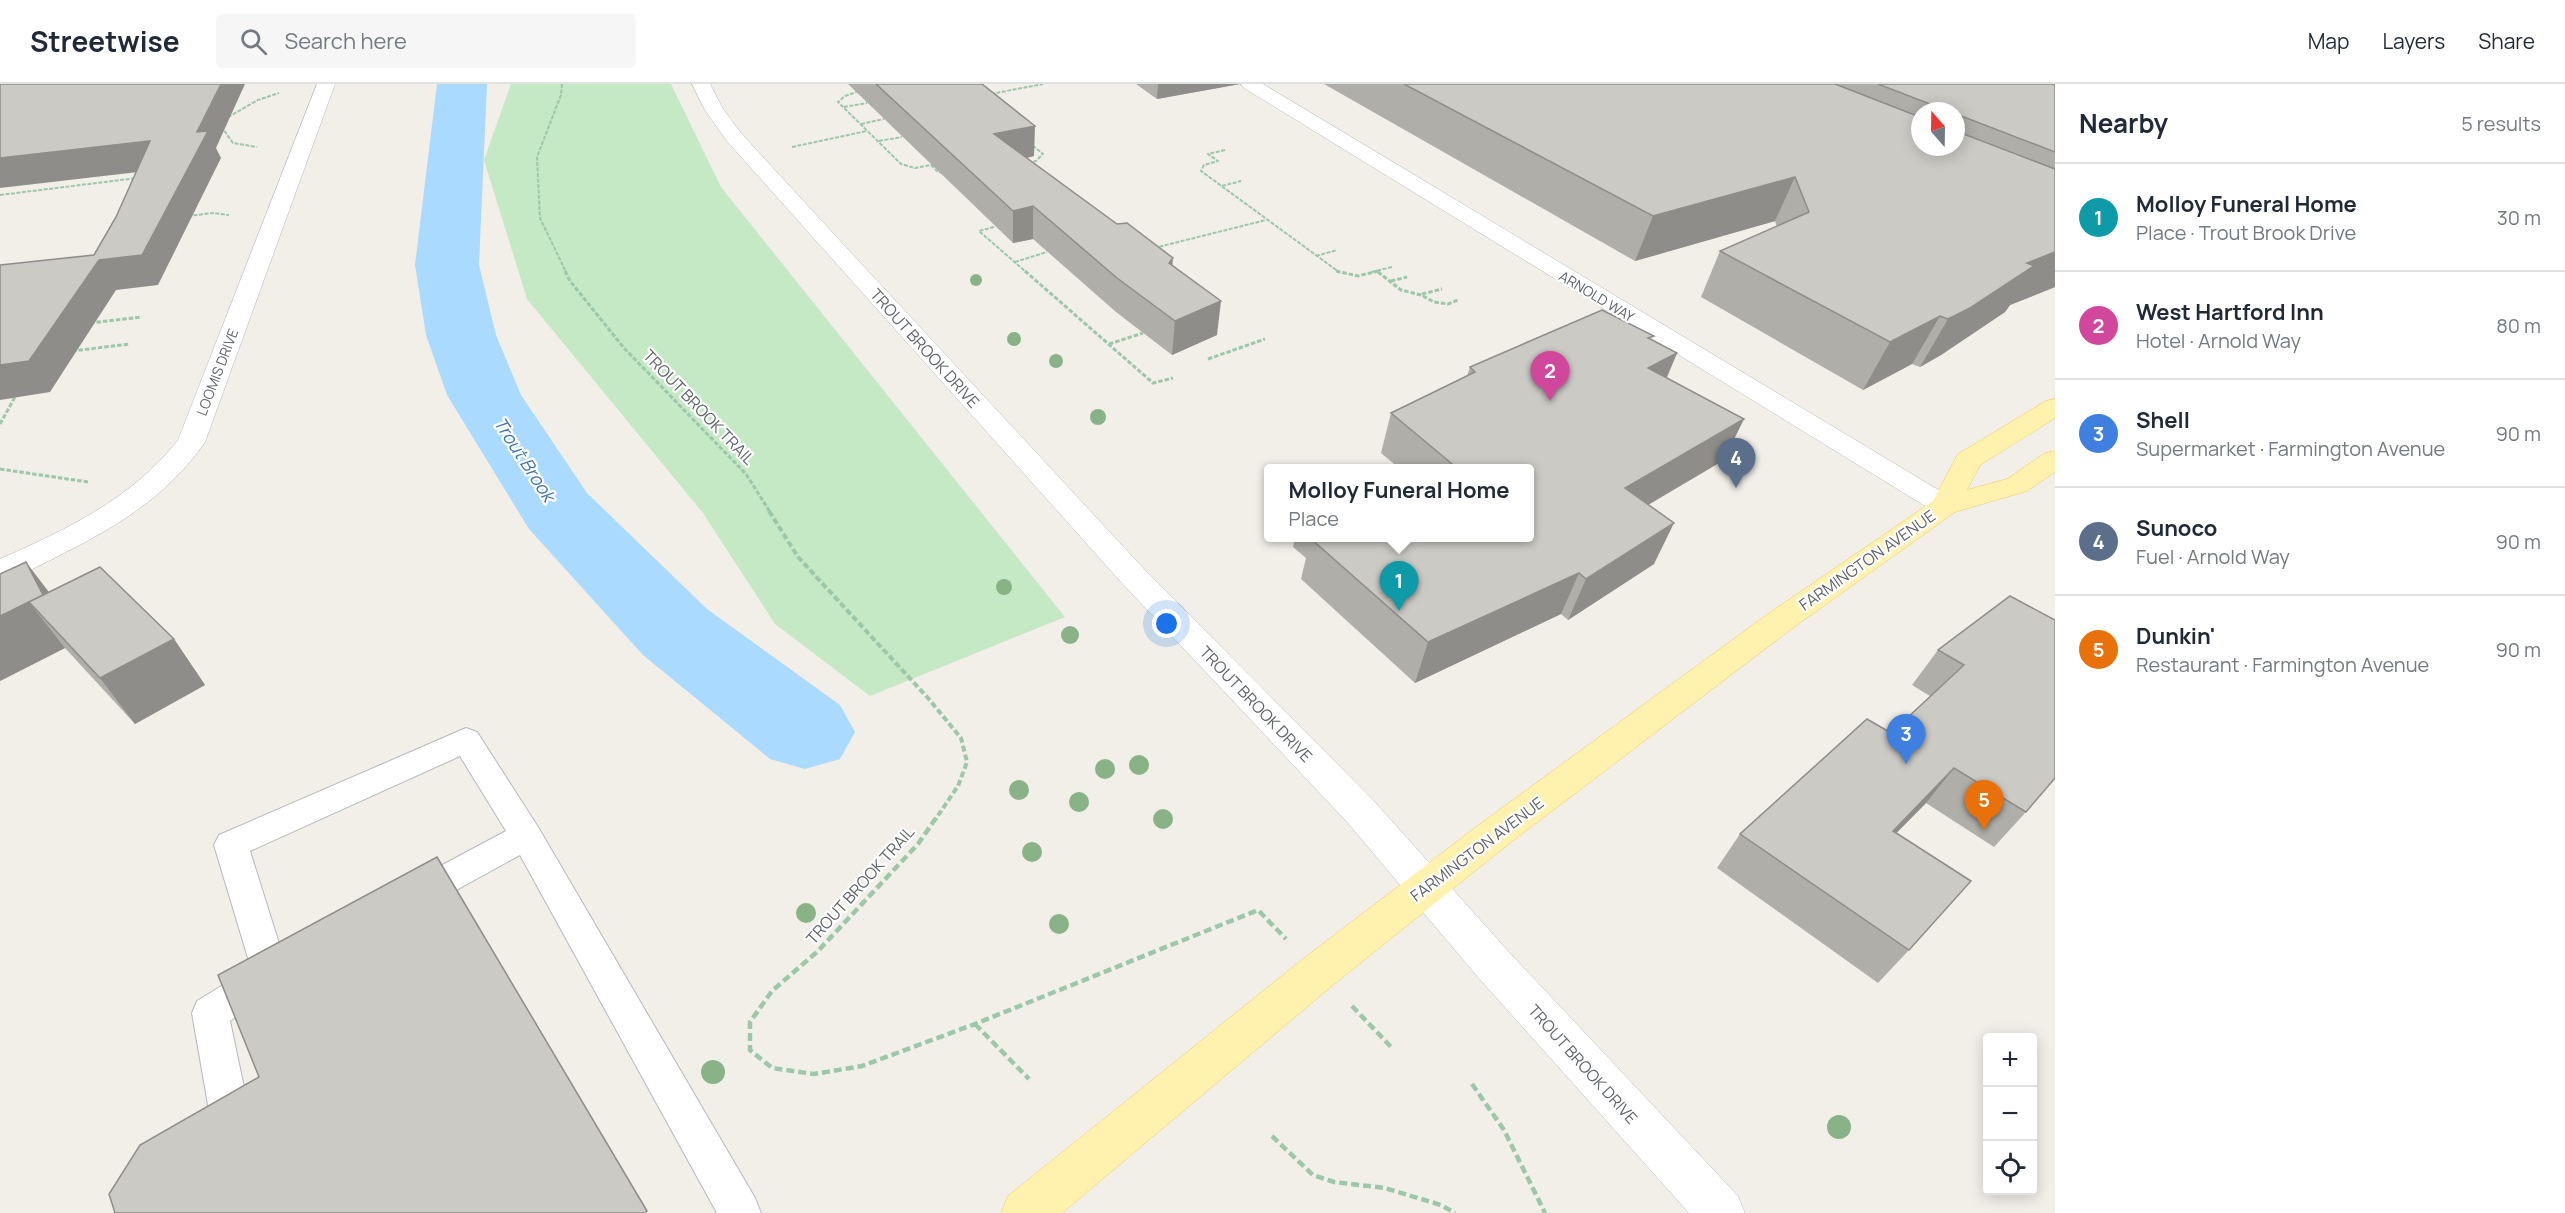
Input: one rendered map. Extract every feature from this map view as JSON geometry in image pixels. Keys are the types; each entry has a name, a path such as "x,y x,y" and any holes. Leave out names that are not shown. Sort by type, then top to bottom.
{"main road":[{"name":"FARMINGTON AVENUE","path":"1945,506 1968,460 2055,406"},
{"name":"FARMINGTON AVENUE","path":"1025,1213 1318,972 1493,836 1779,622 1945,506 2017,485 2055,459"}],"street":[{"name":"LOOMIS DRIVE","path":"0,571 42,553 96,523 140,494 170,469 191,442 326,84"},
{"name":"TROUT BROOK DRIVE","path":"701,84 714,110 733,136 807,218 1132,575 1360,811 1491,963 1721,1213"},
{"name":"ARNOLD WAY","path":"1251,84 1945,506"}],"lane":[{"path":"271,975 231,845 466,740 526,836 740,1213"},
{"path":"393,908 526,836"},
{"path":"230,1116 210,1013 271,975 312,953"}],"path":[{"name":"TROUT BROOK TRAIL","path":"562,84 561,95 537,157 540,218 570,281 624,348 746,474 798,556 928,698 961,738 967,762 958,786 918,844 818,951 772,991 750,1022 750,1050 772,1068 814,1074 862,1066 975,1024 1258,910"},
{"path":"986,95 1044,84"},
{"path":"865,90 845,96 838,102 901,164 915,168 942,163"},
{"path":"257,147 233,143 223,129 226,118 249,104 279,93"},
{"path":"843,107 867,103"},
{"path":"860,124 884,119"},
{"path":"789,147 868,131"},
{"path":"878,141 902,137"},
{"path":"1026,163 1036,161 1043,154 1028,141"},
{"path":"1225,150 1208,154 1218,161 1204,165 1201,171 1338,272 1358,276 1392,267"},
{"path":"931,165 938,172 950,174"},
{"path":"0,195 143,177 138,186"},
{"path":"1221,186 1241,181"},
{"path":"178,218 213,213 229,215"},
{"path":"1146,251 1267,219"},
{"path":"994,227 979,231 1153,383 1173,378"},
{"path":"1316,256 1337,250"},
{"path":"1015,262 1047,252"},
{"path":"1377,272 1401,290 1421,295 1434,302 1448,304 1458,300"},
{"path":"1390,282 1407,277"},
{"path":"1421,295 1442,289"},
{"path":"83,324 142,317"},
{"path":"1109,344 1143,333"},
{"path":"1208,359 1265,339"},
{"path":"71,351 130,344"},
{"path":"0,424 15,398"},
{"path":"0,416 5,416"},
{"path":"0,469 91,482"},
{"path":"975,1024 1029,1079"},
{"path":"1472,1084 1504,1130 1545,1213"},
{"path":"1272,1137 1313,1175 1334,1182 1385,1188 1441,1205 1455,1213"}],"green space":[{"path":"511,84 671,84 721,187 1065,617 870,696 775,624 703,513 527,299 484,160"}],"building":[{"path":"0,84 221,84 197,132 208,131 142,255 99,260 29,361 0,365 0,265 94,255 116,217 150,141 0,158"},
{"path":"876,84 982,84 1035,126 994,134 1117,224 1127,223 1173,258 1169,263 1221,301 1175,321 1117,278 1033,206 1013,211"},
{"path":"1404,84 1835,84 1911,114 1911,156 1965,156 1965,134 2055,169 2055,252 2027,263 2034,266 1970,308 1948,319 1940,316 1890,342 1720,251 1809,212 1795,177 1653,216"},
{"path":"1878,84 2055,85 2055,152 1965,117 1965,102 1925,102"},
{"path":"1602,310 1654,336 1648,338 1677,353 1648,368 1744,419 1625,488 1674,523 1586,579 1579,573 1428,642 1315,542 1534,542 1534,464 1452,464 1391,413 1475,372 1470,367"},
{"path":"26,562 43,595 0,616 0,574"},
{"path":"100,567 174,639 100,678 29,602"},
{"path":"2010,596 2055,620 2055,778 2026,812 1954,768 1893,831 1971,881 1909,950 1740,834 1867,719 1891,733 1964,665 1938,650"},
{"path":"437,857 647,1211 645,1213 115,1213 109,1194 140,1145 259,1077 218,975"}],"waterway":[{"name":"Trout Brook","path":"462,84 447,265 461,335 484,395 558,511 675,632 805,732"}],"place":[{"name":"West Hartford Inn","path":"1550,401"},
{"name":"Sunoco","path":"1736,488"},
{"name":"Molloy Funeral Home","path":"1399,611"},
{"name":"Shell","path":"1906,764"},
{"name":"Dunkin'","path":"1984,830"}]}
